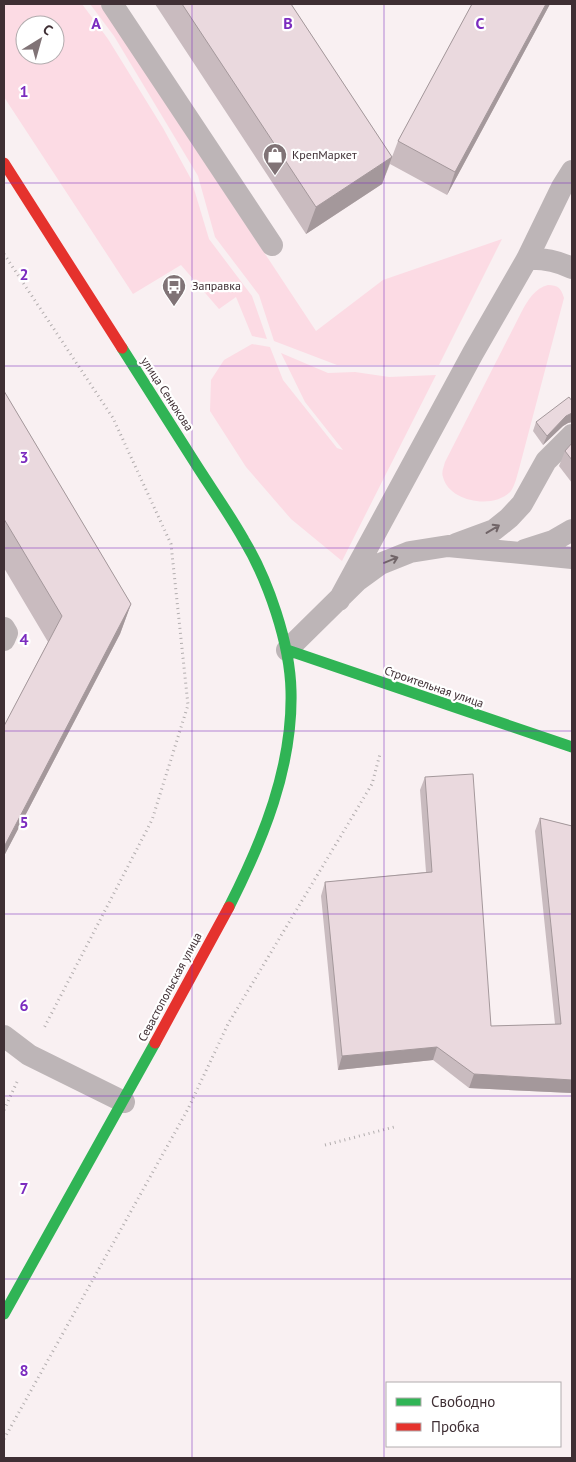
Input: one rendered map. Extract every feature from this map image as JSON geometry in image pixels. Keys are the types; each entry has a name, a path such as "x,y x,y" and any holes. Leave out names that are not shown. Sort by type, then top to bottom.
{"main road":[{"name":"улица Сенюкова","path":"4,163 245,541 270,595 287,650"},
{"name":"Строительная улица","path":"287,650 446,706 572,747"},
{"name":"Севастопольская улица","path":"4,1314 124,1102 231,902 271,816 284,766 290,730 292,697 287,650"}],"lane":[{"path":"112,4 272,245"},
{"path":"339,600 473,353 527,259 572,171"},
{"path":"527,259 544,258 572,268"},
{"path":"287,650 358,580 380,564 410,552 471,540 494,530 510,518 522,504 546,461 572,435"},
{"path":"517,553 553,541 572,530"},
{"path":"448,546 572,558"},
{"path":"4,628 7,633 4,640"},
{"path":"13,1048 124,1102"}],"path":[{"path":"4,254 113,418 171,544 188,705 152,820 13,1048 4,1110"},
{"path":"4,1440 188,1109 228,1024 372,784 380,754"},
{"path":"325,1145 394,1127"}],"shaded area":[{"path":"4,4 82,4 108,39 163,128 191,179 209,239 252,296 267,339 252,336 236,297 219,309 181,265 133,294 4,97"},
{"path":"90,4 100,4 316,331 383,280 502,239 439,365 337,365 274,341 259,295 215,237 198,176 114,36"},
{"path":"548,285 559,288 564,298 514,486 503,497 484,502 473,501 454,492 447,486 442,475 445,462 524,307 539,289"},
{"path":"252,344 270,347 283,380 337,448 343,450 305,402 281,353 328,373 355,372 389,377 436,375 342,561 291,519 246,467 210,411 211,380 224,360"}],"building":[{"path":"182,4 291,4 392,157 316,207"},
{"path":"472,4 546,4 455,172 398,141"},
{"path":"4,391 131,604 4,847 4,726 62,616 4,519"},
{"path":"569,397 572,401 572,413 566,416 547,436 536,422"},
{"path":"572,443 572,460 565,451"},
{"path":"473,774 491,1026 561,1024 540,818 572,826 572,1080 474,1074 437,1047 342,1056 325,882 432,872 425,777"}],"traffic: fast":[{"path":"122,348 233,521 253,556 276,612 287,653 291,691 290,719 281,775 264,829 242,882 229,907"},
{"path":"287,650 572,747"},
{"path":"4,1314 155,1043"}],"traffic: jam":[{"path":"4,163 122,348"},
{"path":"155,1043 229,907"}],"place":[{"name":"КрепМаркет","path":"275,176"},
{"name":"Заправка","path":"174,307"}]}
